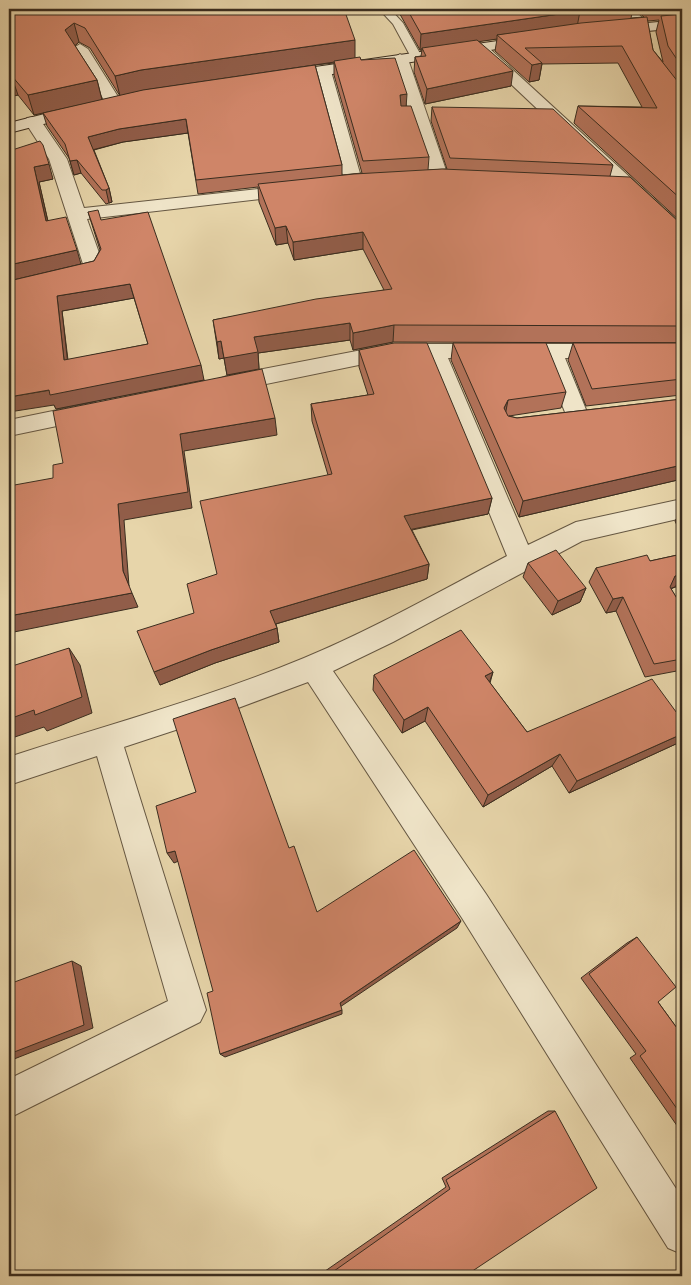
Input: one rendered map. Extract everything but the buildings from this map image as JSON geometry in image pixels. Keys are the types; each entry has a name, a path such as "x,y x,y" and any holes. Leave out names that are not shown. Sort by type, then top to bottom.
{"street":[{"path":"625,9 648,34"},
{"path":"596,31 648,34 682,24"},
{"path":"267,79 547,38"},
{"path":"479,48 498,63 682,235"},
{"path":"9,128 122,102 80,49"},
{"path":"408,58 440,178"},
{"path":"324,71 354,184"},
{"path":"9,289 90,272 93,264 75,215 58,159 33,122"},
{"path":"421,180 459,179"},
{"path":"334,186 373,183"},
{"path":"602,186 630,187"},
{"path":"75,215 315,188"},
{"path":"211,387 393,351 682,352"},
{"path":"434,351 522,560"},
{"path":"551,351 578,417"},
{"path":"9,428 114,407"},
{"path":"9,771 206,708 314,667 383,634 576,532 682,509"},
{"path":"314,667 474,906 682,1234"},
{"path":"9,1100 34,1085 188,1010 107,739"}],"lane":[{"path":"384,9 398,23 408,58"}]}
